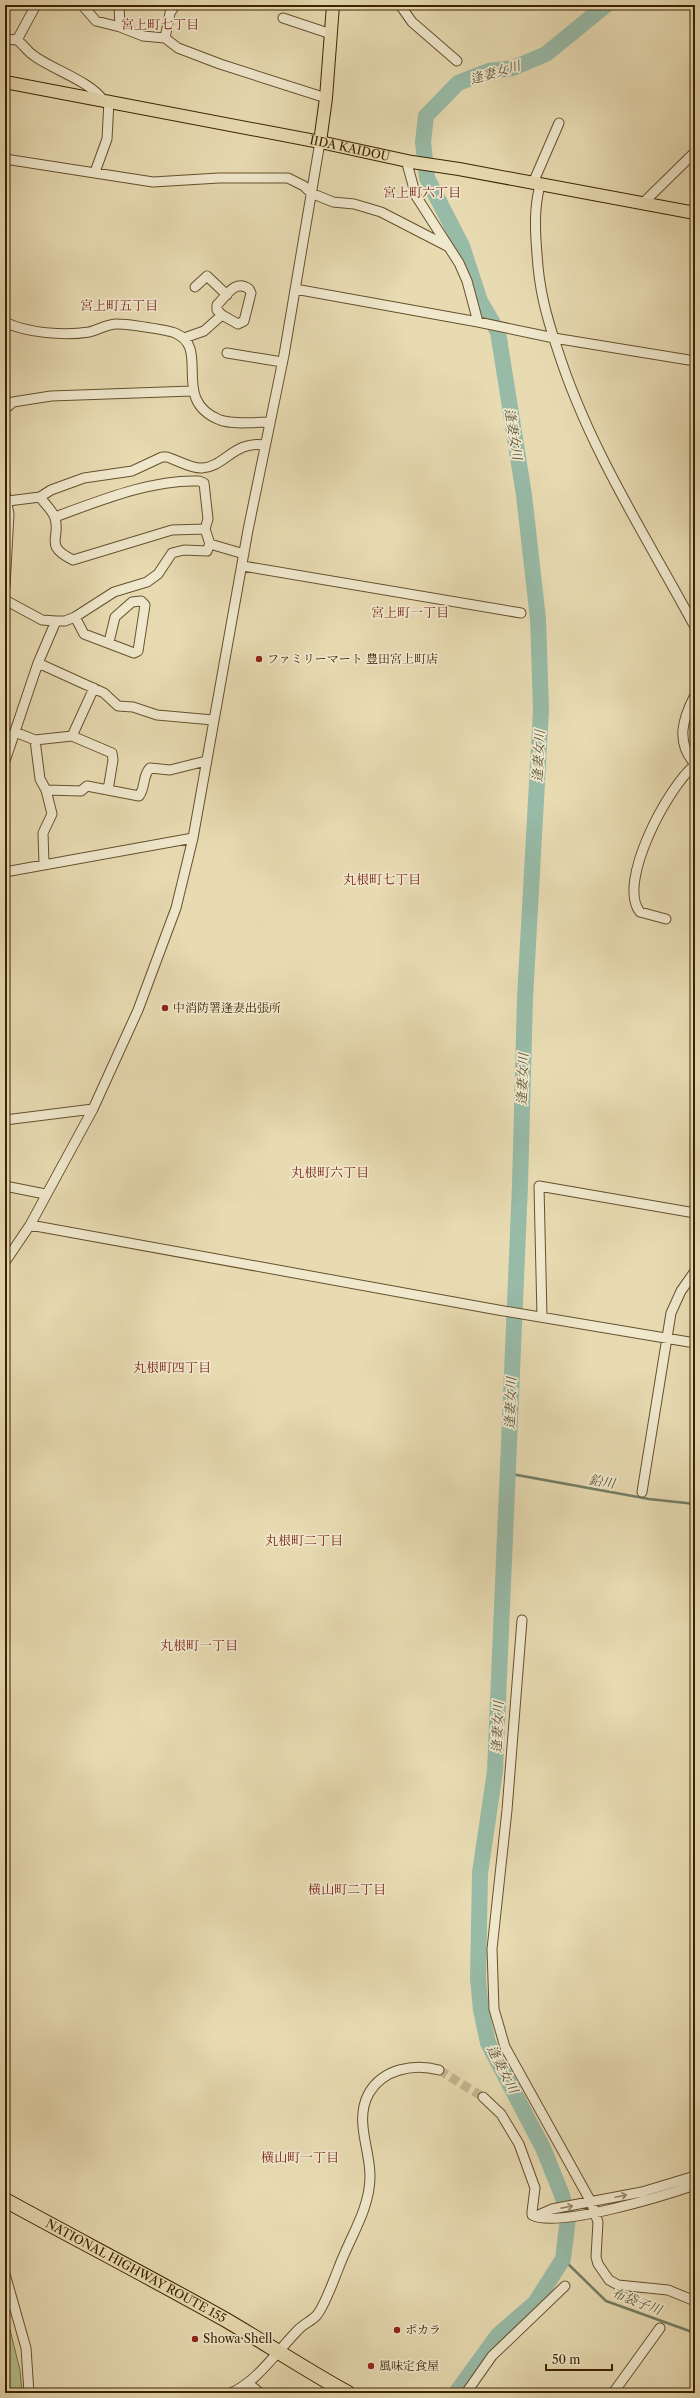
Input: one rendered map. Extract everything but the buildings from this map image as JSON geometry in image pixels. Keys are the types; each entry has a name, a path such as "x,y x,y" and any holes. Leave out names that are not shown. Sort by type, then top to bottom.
{"highway":[{"name":"NATIONAL HIGHWAY ROUTE 155","path":"5,2200 197,2305 277,2351 290,2361 348,2393"}],"main road":[{"path":"320,142 326,98 333,5"},
{"name":"IIDA KAIDOU","path":"5,82 320,142 409,161 695,212"}],"street":[{"path":"17,40 36,5"},
{"path":"82,5 96,21 120,27 143,36 165,38 178,48 220,64 326,98"},
{"path":"119,5 120,27"},
{"path":"165,38 170,13 175,5"},
{"path":"400,5 412,22 457,61"},
{"path":"283,18 331,34"},
{"path":"5,39 17,40 32,55 61,69 69,77 95,91 106,101 107,140 95,172"},
{"path":"559,123 536,184 535,228 539,284 571,392 595,446 695,627"},
{"path":"5,1262 30,1225 45,1194 93,1109 138,1010 176,908 193,838 213,720 264,445 282,362 320,142"},
{"path":"643,203 695,152"},
{"path":"5,159 152,182 219,178 288,178 304,186 311,193 333,202 373,209 447,246"},
{"path":"409,161 416,196 459,263 467,281 480,323"},
{"path":"195,287 207,276 227,295"},
{"path":"237,285 245,286 251,293 244,321 238,324 222,315 217,310 217,305 237,285"},
{"path":"295,289 554,338 695,361"},
{"path":"184,338 204,331 222,315"},
{"path":"5,322 26,330 73,333 89,332 118,324 174,333 184,338 192,350 192,391 201,405 219,419 269,422"},
{"path":"227,353 282,362"},
{"path":"5,409 13,402 52,396 192,391"},
{"path":"5,587 7,497 40,497 71,481 132,471 162,457 167,457 200,468 207,467 244,446 254,444 264,445"},
{"path":"5,600 42,620 65,621 75,617 114,592 147,582 158,574 172,552 184,550 207,551 210,544 205,529 208,518 206,488 204,483 199,481 164,482 89,504 55,517"},
{"path":"40,497 55,517 54,540 56,547 73,560 172,530 205,529"},
{"path":"210,544 244,554"},
{"path":"242,566 521,613"},
{"path":"75,617 84,634 134,653 138,651 145,605 140,602 132,602 115,617 109,642"},
{"path":"5,761 38,663 56,621"},
{"path":"38,663 104,693 118,706 133,707 157,715 213,720"},
{"path":"72,736 94,688"},
{"path":"666,919 640,912 634,901 634,890 642,852 662,805 676,784 695,764 683,745 682,732 685,716 695,695"},
{"path":"15,732 34,740 72,736 112,753 113,760 108,790"},
{"path":"34,740 40,779 46,790 52,814 44,833 44,864"},
{"path":"46,790 80,791 87,786 139,796 143,791 146,772 150,768 170,770 206,761"},
{"path":"5,872 193,838"},
{"path":"5,1120 75,1109 93,1109"},
{"path":"5,1186 45,1194"},
{"path":"542,1317 540,1186 695,1213"},
{"path":"30,1225 498,1310 695,1343"},
{"path":"642,1492 671,1313 681,1291 695,1272"},
{"path":"522,1620 507,1810 492,1949 494,2009 505,2047 591,2212 598,2222 596,2257 598,2264 609,2280 618,2285 668,2290 695,2301"},
{"path":"231,2393 248,2383 302,2326 317,2316 332,2287 339,2266 361,2217 368,2195 370,2176 369,2154 364,2143 362,2118 369,2093 377,2083 392,2072 425,2066 439,2070"},
{"path":"483,2097 501,2114 519,2144 535,2188 532,2215 535,2217"},
{"path":"535,2217 552,2209 642,2192 695,2176"},
{"path":"535,2217 560,2219 658,2197 695,2185"},
{"path":"5,2274 26,2348 29,2393"},
{"path":"466,2393 492,2356 565,2286"},
{"path":"613,2393 660,2328"},
{"path":"248,2383 260,2393"}],"green space":[{"path":"7,2318 20,2370 22,2393 5,2393 5,2321"}],"waterway":[{"name":"逢妻女川","path":"456,2393 498,2335 535,2303 563,2259 568,2218 562,2195 543,2148 488,2043 481,2010 478,1979 480,1873 495,1771 520,1185 525,998 541,710 538,619 524,495 498,332 480,301 462,246 427,178 423,142 426,116 458,83 489,71 513,68 546,54 606,5"},
{"name":"鉛川","path":"506,1473 649,1499 695,1504"},
{"name":"布袋子川","path":"563,2259 606,2301 695,2333"}],"tunnel":[{"path":"439,2070 483,2097"}],"place":[{"name":"ファミリーマート 豊田宮上町店","path":"259,659"},
{"name":"中消防署逢妻出張所","path":"165,1008"},
{"name":"ポカラ","path":"397,2330"},
{"name":"Showa Shell","path":"195,2339"},
{"name":"風味定食屋","path":"371,2366"}],"district":[{"name":"宮上町七丁目","path":"160,24"},
{"name":"宮上町六丁目","path":"422,192"},
{"name":"宮上町五丁目","path":"119,305"},
{"name":"宮上町一丁目","path":"410,612"},
{"name":"丸根町七丁目","path":"382,879"},
{"name":"丸根町六丁目","path":"330,1172"},
{"name":"丸根町四丁目","path":"172,1367"},
{"name":"丸根町二丁目","path":"304,1540"},
{"name":"丸根町一丁目","path":"199,1645"},
{"name":"横山町二丁目","path":"347,1889"},
{"name":"横山町一丁目","path":"300,2157"}]}
